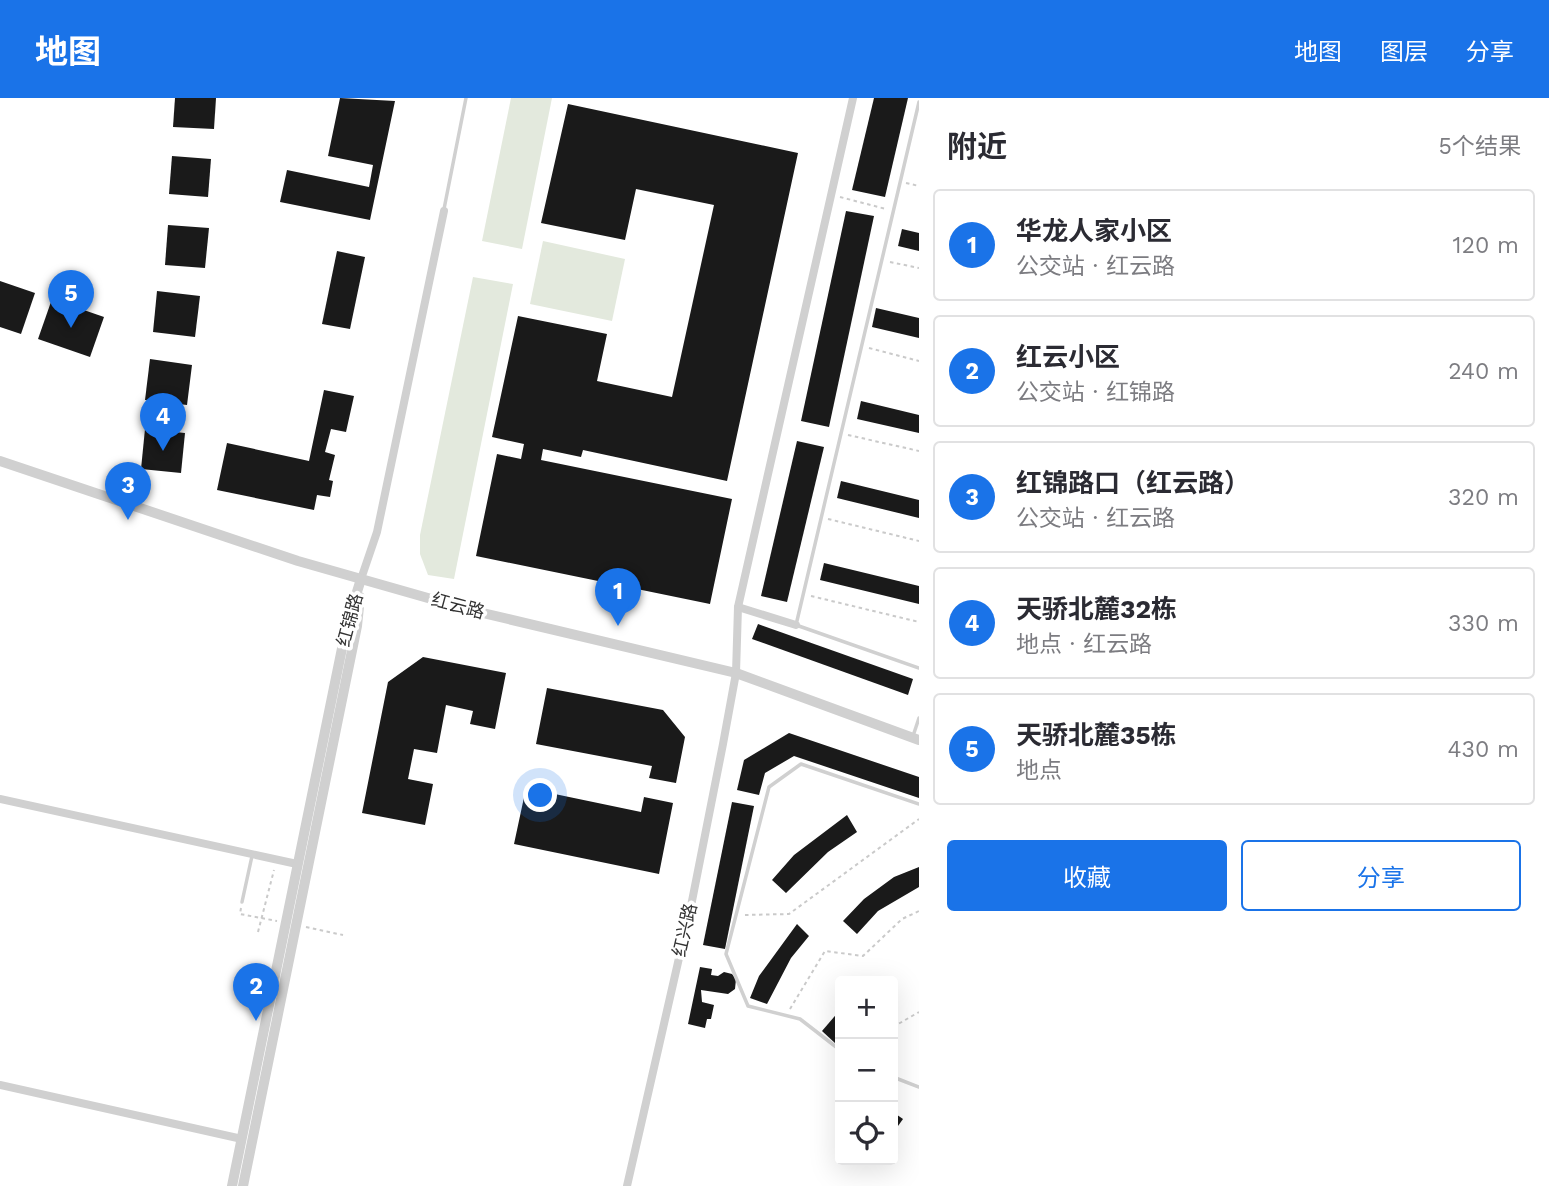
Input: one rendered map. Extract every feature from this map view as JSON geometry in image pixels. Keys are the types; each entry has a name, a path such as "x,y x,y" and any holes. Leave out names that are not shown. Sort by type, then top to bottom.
{"street":[{"name":"红兴路","path":"627,1186 692,901 736,673 738,607 853,98"},
{"path":"361,579 377,533 444,211"},
{"name":"红云路","path":"0,461 361,579 470,610 736,673 916,739"},
{"name":"红锦路","path":"232,1186 347,624 361,579"},
{"name":"红锦路","path":"243,1186 357,626 361,579"},
{"path":"738,607 796,625"},
{"path":"0,799 298,864"},
{"path":"0,1085 242,1139"}],"lane":[{"path":"444,211 466,98"},
{"path":"919,102 796,625 919,668"},
{"path":"916,739 919,718"},
{"path":"835,1046 800,1019 748,1006 726,954 769,787 801,764 919,804"},
{"path":"242,902 253,855"},
{"path":"898,1079 919,1087"}],"path":[{"path":"900,182 919,187"},
{"path":"831,195 894,211"},
{"path":"882,261 919,268"},
{"path":"862,346 919,361"},
{"path":"841,433 919,451"},
{"path":"822,517 919,541"},
{"path":"804,594 919,622"},
{"path":"736,915 789,914 919,818"},
{"path":"258,932 274,870"},
{"path":"242,902 240,914 253,916"},
{"path":"786,1016 825,951 863,956 902,919 919,911"},
{"path":"898,1024 919,1012"}],"shaded area":[{"path":"511,98 552,98 522,249 482,241"},
{"path":"543,241 625,259 612,321 530,304"},
{"path":"473,277 513,284 454,579 428,575 420,554 420,535"}],"building":[{"path":"175,98 216,98 214,129 173,127"},
{"path":"340,98 395,101 370,220 280,202 287,170 369,187 373,165 328,156"},
{"path":"874,98 908,98 885,197 852,190"},
{"path":"568,104 798,153 727,481 583,450 581,457 543,449 541,460 732,499 710,604 476,556 497,454 521,459 524,444 492,437 518,316 607,334 597,381 672,397 714,205 636,189 625,240 541,223"},
{"path":"172,156 211,159 208,197 169,194"},
{"path":"846,211 874,216 829,427 801,421"},
{"path":"168,225 209,228 205,268 165,265"},
{"path":"902,229 919,233 919,251 898,246"},
{"path":"337,251 365,257 350,329 322,324"},
{"path":"0,281 35,293 21,334 0,327"},
{"path":"157,291 200,296 195,337 153,332"},
{"path":"52,299 104,317 90,357 38,339"},
{"path":"876,308 919,318 919,338 872,327"},
{"path":"150,359 192,365 187,405 145,400"},
{"path":"324,390 354,396 346,432 331,429 325,452 335,455 329,480 333,481 330,497 317,495 314,510 217,490 227,443 309,461"},
{"path":"861,401 919,415 919,433 857,419"},
{"path":"145,429 185,433 181,473 141,469"},
{"path":"797,441 824,447 787,602 761,596"},
{"path":"841,481 919,500 919,518 837,498"},
{"path":"824,563 919,586 919,604 820,580"},
{"path":"758,624 913,679 908,695 752,639"},
{"path":"423,657 506,673 495,729 470,724 473,711 446,705 437,753 414,749 408,779 433,784 425,825 362,813 388,682"},
{"path":"547,688 663,710 685,737 676,783 649,778 652,766 536,744"},
{"path":"789,733 919,777 919,798 794,756 765,773 759,795 737,790 744,760"},
{"path":"526,788 641,812 644,797 673,803 659,874 514,844"},
{"path":"732,802 754,806 725,949 703,945"},
{"path":"847,815 857,832 828,852 786,893 772,880 794,855"},
{"path":"919,867 919,887 878,911 857,934 843,921 864,899 894,877"},
{"path":"797,924 809,936 791,958 767,1004 750,998 759,976"},
{"path":"700,967 712,969 711,975 718,976 724,972 732,974 736,979 735,989 728,994 701,990 702,1002 714,1005 711,1019 707,1019 705,1028 688,1024"},
{"path":"835,1016 835,1043 822,1031"}],"place":[{"name":"天骄北麓35栋","path":"71,328"},
{"name":"天骄北麓32栋","path":"163,451"},
{"name":"红锦路口（红云路）","path":"128,520"},
{"name":"华龙人家小区","path":"618,626"},
{"name":"红云小区","path":"256,1021"}]}
